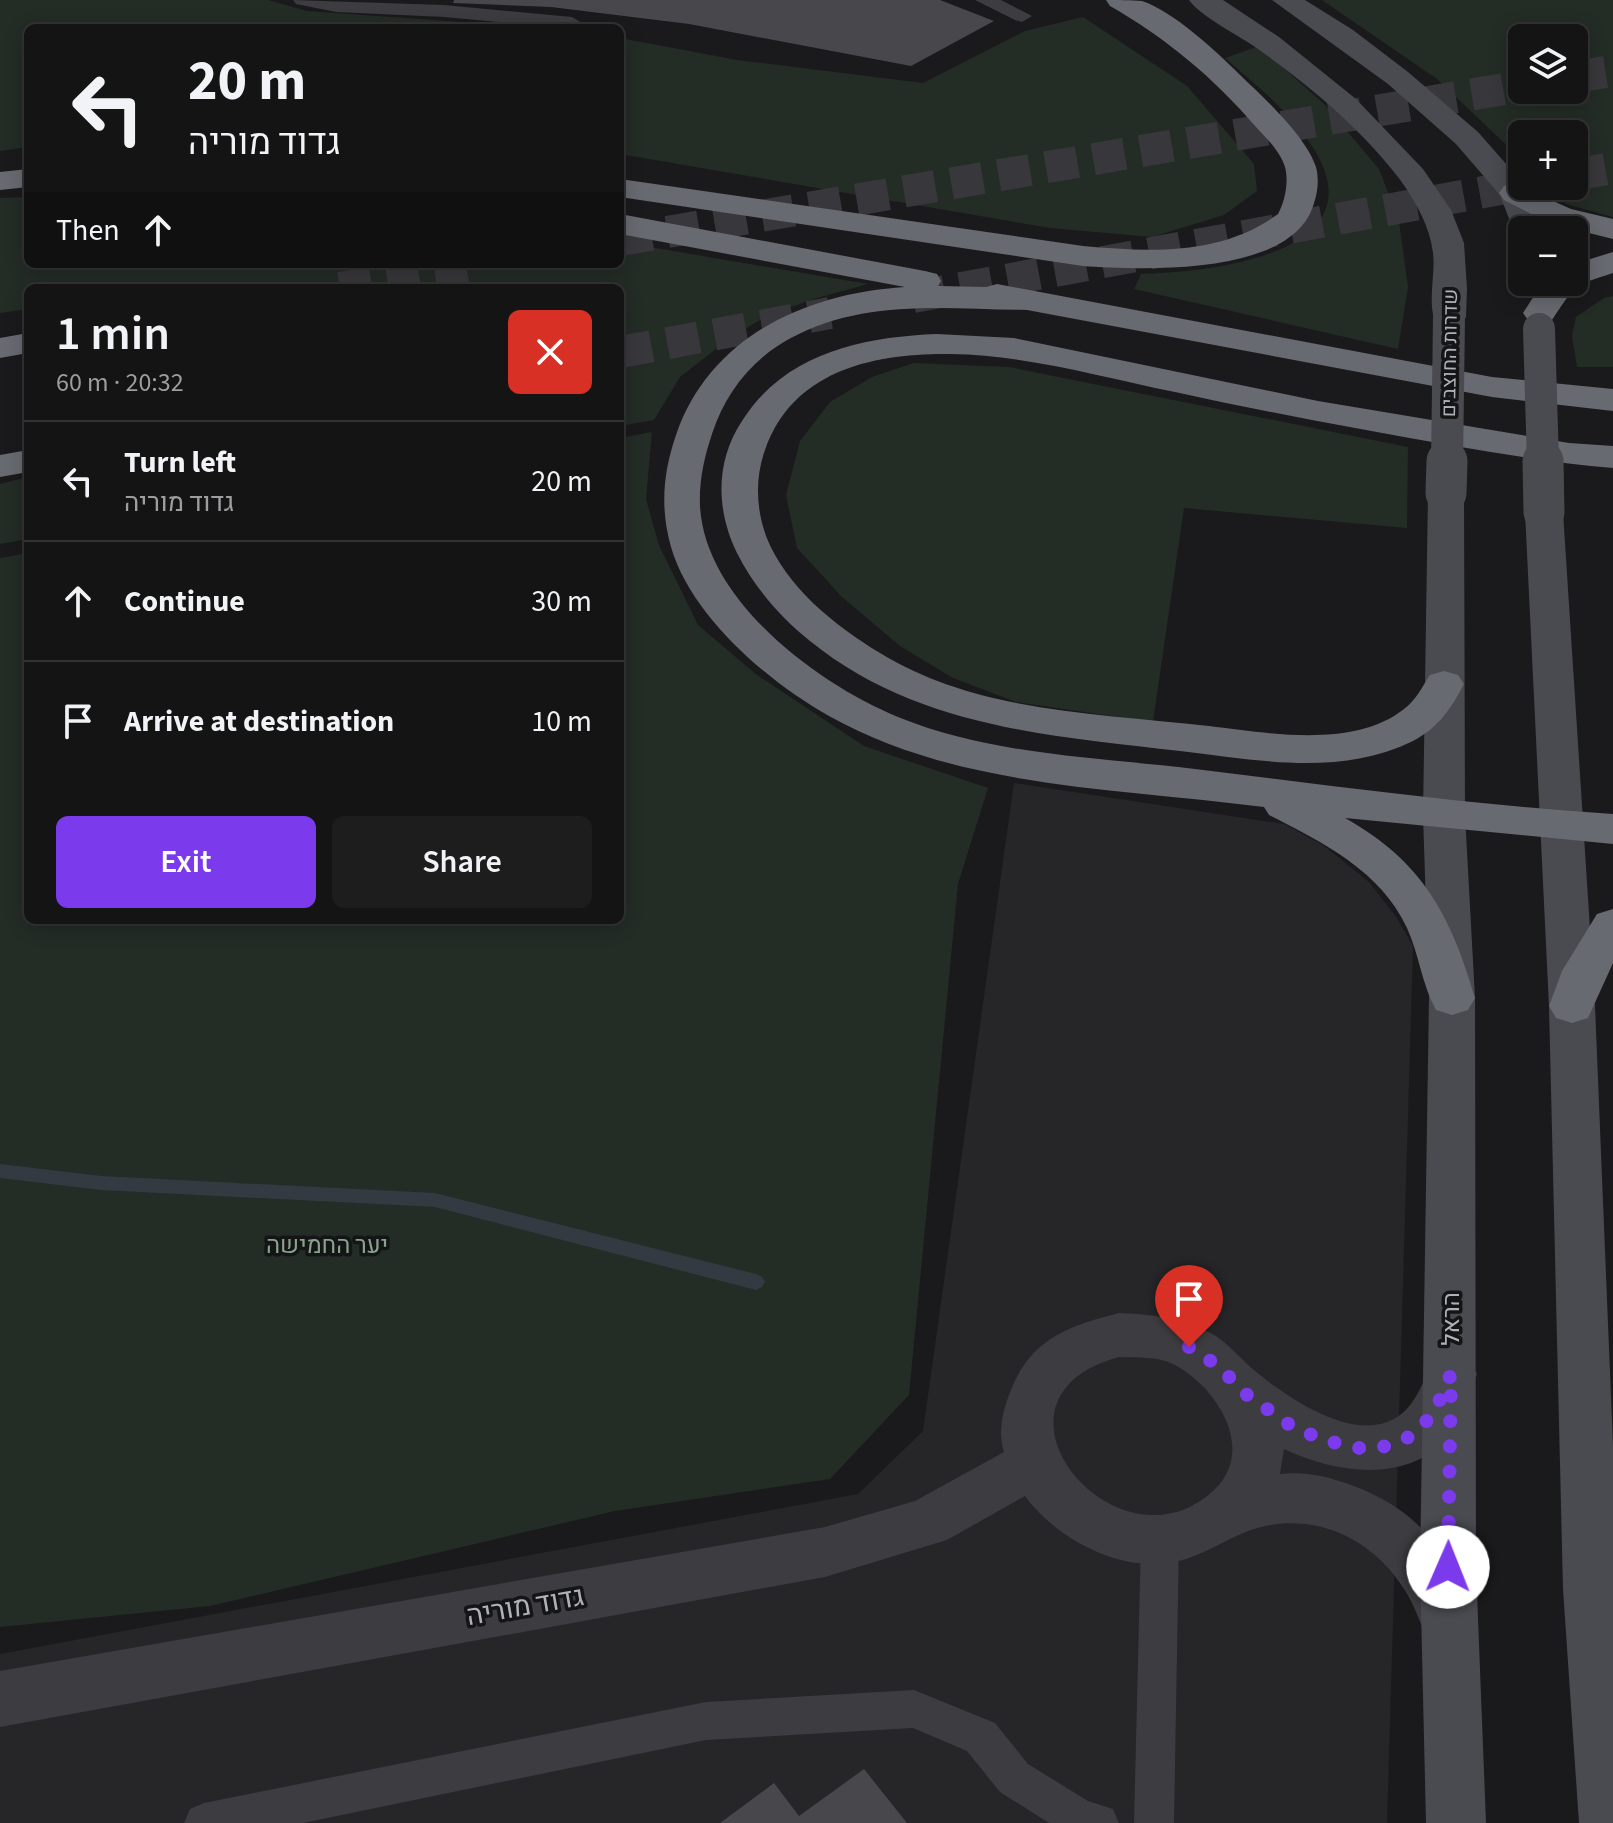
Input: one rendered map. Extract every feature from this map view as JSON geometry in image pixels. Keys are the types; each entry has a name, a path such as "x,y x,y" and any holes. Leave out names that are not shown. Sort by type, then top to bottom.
{"highway":[{"path":"624,189 1083,256 1144,261 1189,259 1265,238 1292,219 1301,194 1301,168 1288,145 1225,73 1145,13 1120,0"},
{"path":"0,184 24,181"},
{"path":"1529,200 1560,216 1613,229"},
{"path":"624,225 1492,387 1613,400"},
{"path":"1588,270 1613,262"},
{"path":"1025,300 941,294 868,301 805,319 777,333 742,357 713,388 690,437 680,487 686,537 707,585 740,630 787,672 846,708 916,737 993,758 1444,815 1613,829"},
{"path":"1444,684 1433,708 1394,732 1356,743 1309,749 1280,749 1011,719 962,705 915,687 832,641 799,613 772,582 753,550 741,516 737,480 745,446 761,416 811,372 844,358 881,348 966,343 1014,348 1318,412 1569,454 1613,457"},
{"path":"0,348 24,344"},
{"path":"0,466 24,462"},
{"path":"1241,790 1315,819 1359,846 1389,870 1425,916 1436,939 1452,998"},
{"path":"1572,1006 1585,971 1613,925"}],"main road":[{"name":"שדרות החוצבים","path":"1203,0 1284,53 1364,122 1416,183 1438,217 1447,241 1444,815"},
{"path":"1286,0 1343,36 1432,106 1467,138 1508,185"},
{"path":"1539,308 1544,512 1572,1006 1591,1589 1609,1823"},
{"name":"הראל","path":"1444,815 1452,998 1450,1629 1456,1823"}],"street":[{"path":"1243,1392 1256,1424 1258,1457 1249,1488 1227,1513 1196,1532 1160,1539 1121,1535 1083,1519 1054,1494 1034,1463 1027,1429 1030,1402 1042,1378 1061,1357 1087,1344 1119,1335 1155,1337 1189,1347 1220,1367 1243,1392 1294,1428 1328,1441 1364,1449 1387,1446 1409,1437 1433,1415 1451,1374"},
{"name":"גדוד מוריה","path":"0,1699 825,1552 928,1522 1034,1463"},
{"path":"1227,1513 1286,1498 1320,1500 1356,1513 1385,1531 1416,1559 1437,1594 1450,1629"}],"lane":[{"path":"303,0 336,6 444,11 572,23"},
{"path":"985,0 1022,16"},
{"path":"1154,1823 1160,1539"},
{"path":"204,1823 706,1721 914,1709 981,1737 1014,1778 1081,1820 1099,1823"}],"shaded area":[{"path":"1014,783 1284,824 1323,845 1369,882 1397,918 1413,946 1387,1823 0,1823 0,1654 858,1494 923,1431"}],"green space":[{"path":"0,0 268,0 307,11 491,24 24,24 24,148 0,151"},
{"path":"1322,0 1613,0 1613,217 1566,204 1562,200 1588,200 1588,120 1508,120 1508,147 1437,79"},
{"path":"1083,17 1187,86 1254,164 1257,191 1224,215 1152,237 1050,228 624,155 624,39 737,60 923,83 1025,31"},
{"path":"1259,46 1324,104 1379,169 1399,221 1408,287 1398,349 1134,289 1141,274 1206,268 1278,250 1307,234 1325,212 1328,183 1312,146 1283,110 1225,58"},
{"path":"24,197 24,268 624,268 624,243 868,284 810,300 765,317 730,338 680,377 654,420 624,425 624,284 24,284 24,310 0,313 0,198"},
{"path":"1613,296 1613,367 1577,367 1572,336 1576,317 1604,298"},
{"path":"914,363 1009,367 1408,447 1407,528 1184,508 1153,722 1016,702 953,678 900,646 842,597 797,548 786,495 800,441 830,402 872,377"},
{"name":"יער החמישה","path":"652,432 646,499 659,545 698,625 757,675 864,746 988,788 958,884 909,1395 830,1479 615,1511 210,1606 0,1627 0,558 24,554 24,924 624,924 624,437"},
{"path":"24,478 24,540 0,544 0,484"}],"building":[{"path":"454,0 940,0 994,21 911,66 689,24 551,7 453,3"},
{"path":"864,1769 907,1823 720,1823 774,1783 799,1816"}],"waterway":[{"path":"0,1171 101,1183 435,1200 756,1282"}],"tunnel":[{"path":"1588,75 1613,71"},
{"path":"624,239 1508,88"},
{"path":"1588,172 1613,168"},
{"path":"913,297 1508,188"},
{"path":"363,284 457,268"},
{"path":"624,351 830,313"}],"route":[{"path":"1189,1347 1220,1367 1243,1392 1294,1428 1328,1441 1364,1449 1387,1446 1409,1437 1433,1415 1451,1374 1448,1567"}]}
